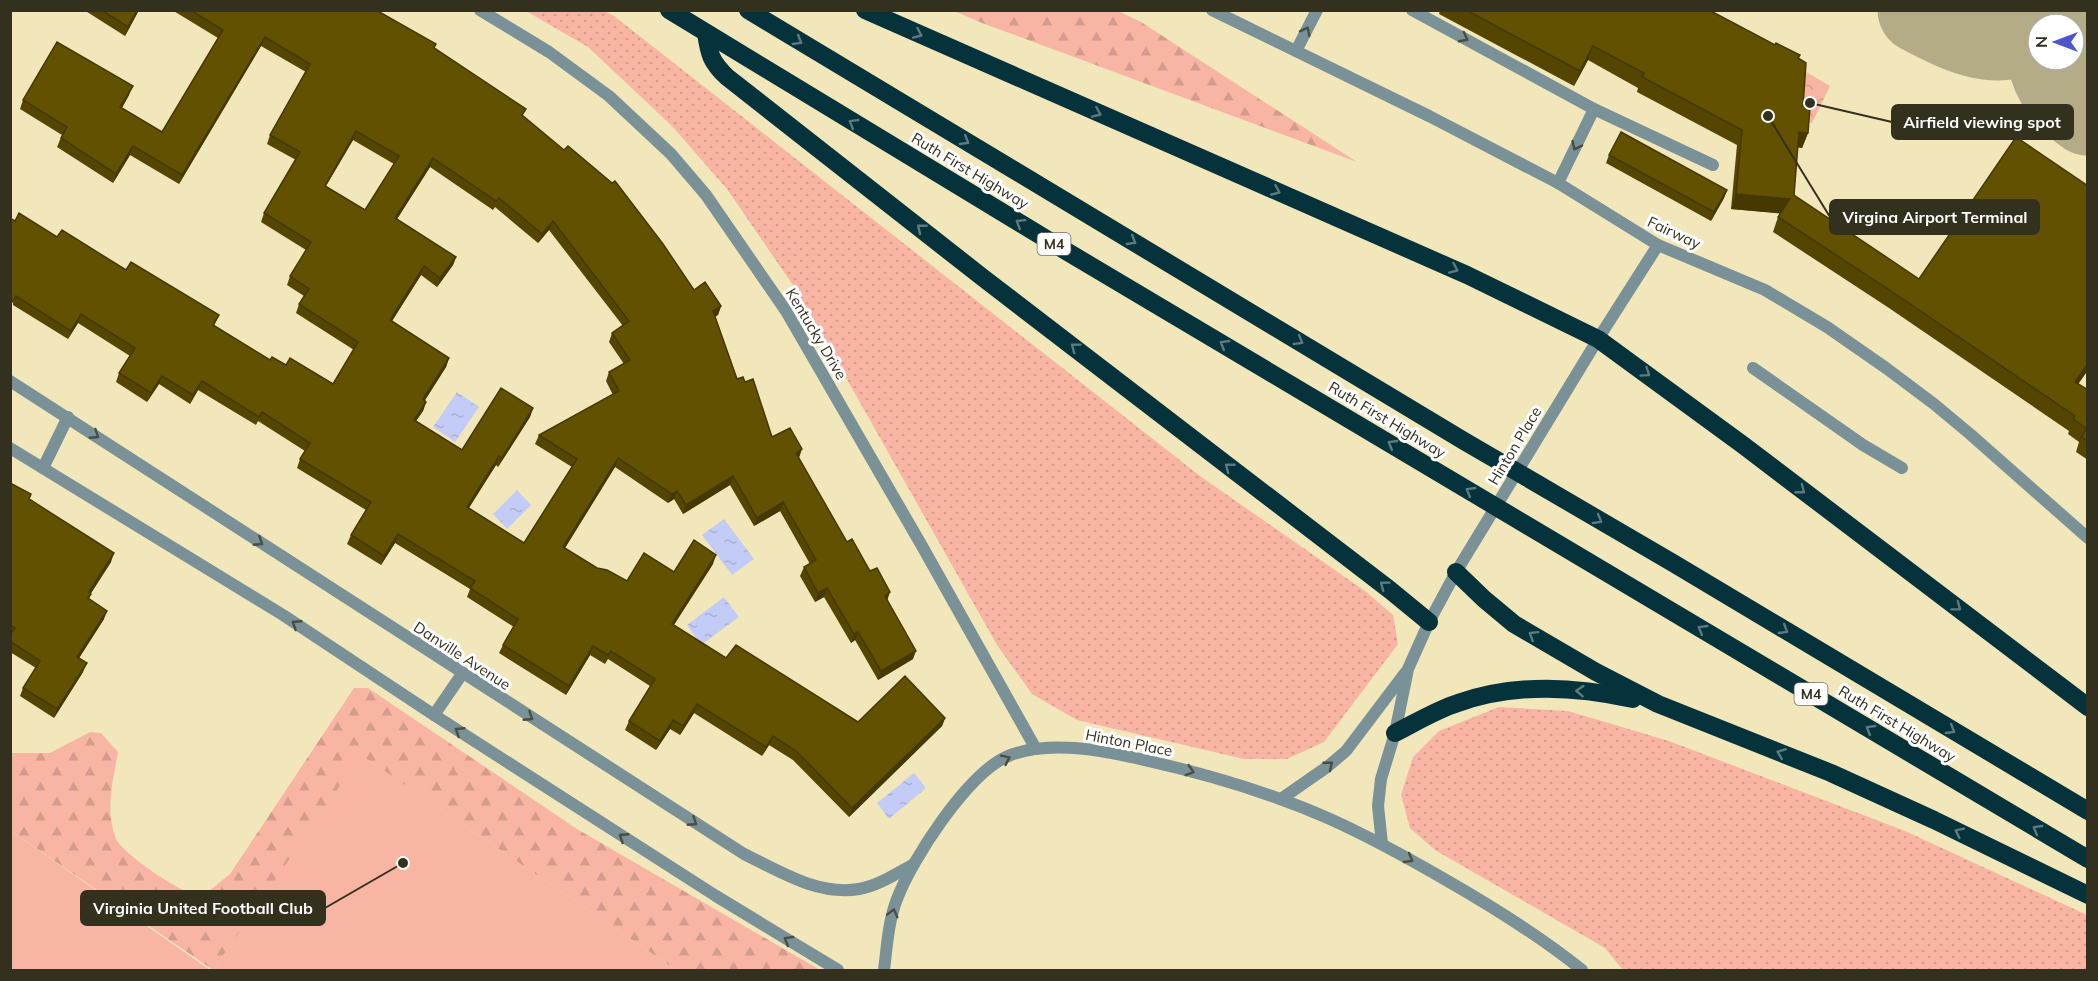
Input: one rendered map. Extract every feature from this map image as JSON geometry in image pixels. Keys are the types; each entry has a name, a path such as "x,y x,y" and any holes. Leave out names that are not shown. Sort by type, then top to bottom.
{"highway":[{"name":"Ruth First Highway","path":"669,10 1066,251 2088,859"},
{"name":"Ruth First Highway","path":"748,10 1464,441 2088,811"},
{"path":"865,10 1467,275 1598,339 1726,432 2088,707"},
{"path":"706,33 713,64 727,77 1429,622"},
{"path":"1456,572 1514,624 1596,672 1658,704 1831,774 1934,820 2088,895"},
{"path":"1395,734 1457,703 1503,691 1550,688 1605,693 1658,704"}],"street":[{"name":"Kentucky Drive","path":"480,10 549,52 609,96 671,154 706,195 786,311 922,546 1035,749"},
{"name":"Fairway","path":"1212,10 1429,116 1558,183 1659,245 1765,290 1827,327 1886,368 1943,412 2088,538"},
{"path":"1296,51 1317,10"},
{"path":"1412,10 1594,109 1713,165"},
{"path":"1558,183 1594,109"},
{"name":"Hinton Place","path":"1382,844 1378,806 1381,779 1395,734 1408,669 1429,622 1456,572 1598,339 1659,245"},
{"path":"1753,368 1863,445 1902,468"},
{"name":"Danville Avenue","path":"10,381 744,854 799,881 833,889 860,889 914,864"},
{"path":"43,468 68,417"},
{"path":"10,448 283,615 716,896 838,970"},
{"name":"Hinton Place","path":"1281,799 1319,774 1346,751 1408,669"},
{"path":"434,715 462,674"},
{"name":"Hinton Place","path":"884,970 888,935 897,900 914,864 940,822 982,775 1005,757 1035,749 1071,748 1113,753 1174,766 1281,799 1329,819 1382,844 1487,904 1582,970"}],"green space":[{"path":"526,11 604,11 614,16 1200,476 1365,591 1393,615 1398,644 1324,742 1287,759 1244,759 1077,720 1032,694 997,645 797,291 727,189 672,126 588,47"},
{"path":"954,11 1118,11 1141,22 1357,162 982,23"},
{"path":"1801,69 1830,86 1812,123 1797,121"},
{"path":"354,688 368,688 577,829 820,970 676,970 362,756 213,970 11,831 11,753 50,753 90,732 101,733 118,752 110,807 116,839 130,854 168,882 192,894 204,894 230,874"},
{"path":"1499,707 1568,711 1669,741 1905,831 2087,915 2087,970 1623,970 1605,948 1435,850 1410,828 1401,795 1413,757 1439,731"},
{"path":"361,755 676,970 213,970"},
{"path":"11,831 210,970 11,970"}],"water":[{"path":"457,392 479,407 455,442 433,427"},
{"path":"517,490 531,505 507,529 493,514"},
{"path":"724,519 754,559 732,575 702,535"},
{"path":"724,597 739,617 701,645 687,625"},
{"path":"914,773 926,788 889,819 877,803"}],"building":[{"path":"101,10 137,10 128,27"},
{"path":"190,10 376,10 436,44 434,48 526,109 522,115 564,150 568,146 612,183 615,181 663,244 694,290 705,282 721,306 713,311 737,379 743,377 745,382 753,379 772,437 790,428 802,449 796,453 847,542 852,539 870,571 877,568 890,592 885,596 916,651 881,671 858,632 854,634 827,588 818,593 804,567 816,560 783,502 757,518 733,476 686,505 677,491 672,494 618,458 563,547 597,568 607,570 627,581 644,553 674,572 694,540 716,555 672,624 726,658 736,645 858,722 905,676 945,718 852,808 796,751 773,736 766,747 697,704 683,726 673,720 660,741 629,721 655,679 611,651 608,655 593,646 569,686 503,645 518,619 470,588 475,581 398,534 384,556 351,535 371,502 300,459 310,443 262,412 259,417 202,381 193,395 162,376 151,393 119,373 135,348 81,314 71,331 16,296 10,305 10,218 15,221 19,213 57,237 62,230 126,270 131,262 219,315 213,325 270,360 272,357 286,365 290,358 333,384 358,342 299,304 309,289 290,276 311,242 264,213 300,152 270,135 310,64 265,37 182,175 133,146 116,174 61,138 67,127 23,100 57,42 133,86 120,107 162,132 223,30","holes":["356,131 399,156 365,210 325,186","433,158 496,201 499,198 542,234 553,221 629,321 612,333 630,360 609,372 619,391 539,435 577,459 524,543 467,507 499,456 502,458 533,408 501,388 462,450 414,420 426,402 423,399 449,358 390,320 424,266 440,278 456,257 395,218"]},
{"path":"1466,10 1709,10 1775,45 1776,43 1800,55 1798,58 1806,63 1803,106 1810,107 1808,133 1799,132 1794,195 1919,279 2016,137 2088,186 2088,363 2075,382 2088,390 2088,441 2081,437 2087,429 2073,419 2075,416 1778,217 1790,199 1736,194 1742,130 1642,77 1644,73 1593,46 1580,71"},
{"path":"1621,132 1727,190 1714,212 1609,155"},
{"path":"10,483 31,494 29,499 114,553 89,592 91,594 88,598 107,611 77,657 87,663 57,709 23,688 40,661 10,641 10,635 15,628 10,625"}],"taxiway":[{"path":"1921,10 1972,33 2004,37 2020,33 2036,24 2052,10"},
{"path":"2055,72 2064,89 2088,112"}],"place":[{"name":"Airfield viewing spot","path":"1810,103"},
{"name":"Virgina Airport Terminal","path":"1768,116"},
{"name":"Virginia United Football Club","path":"403,863"}]}
